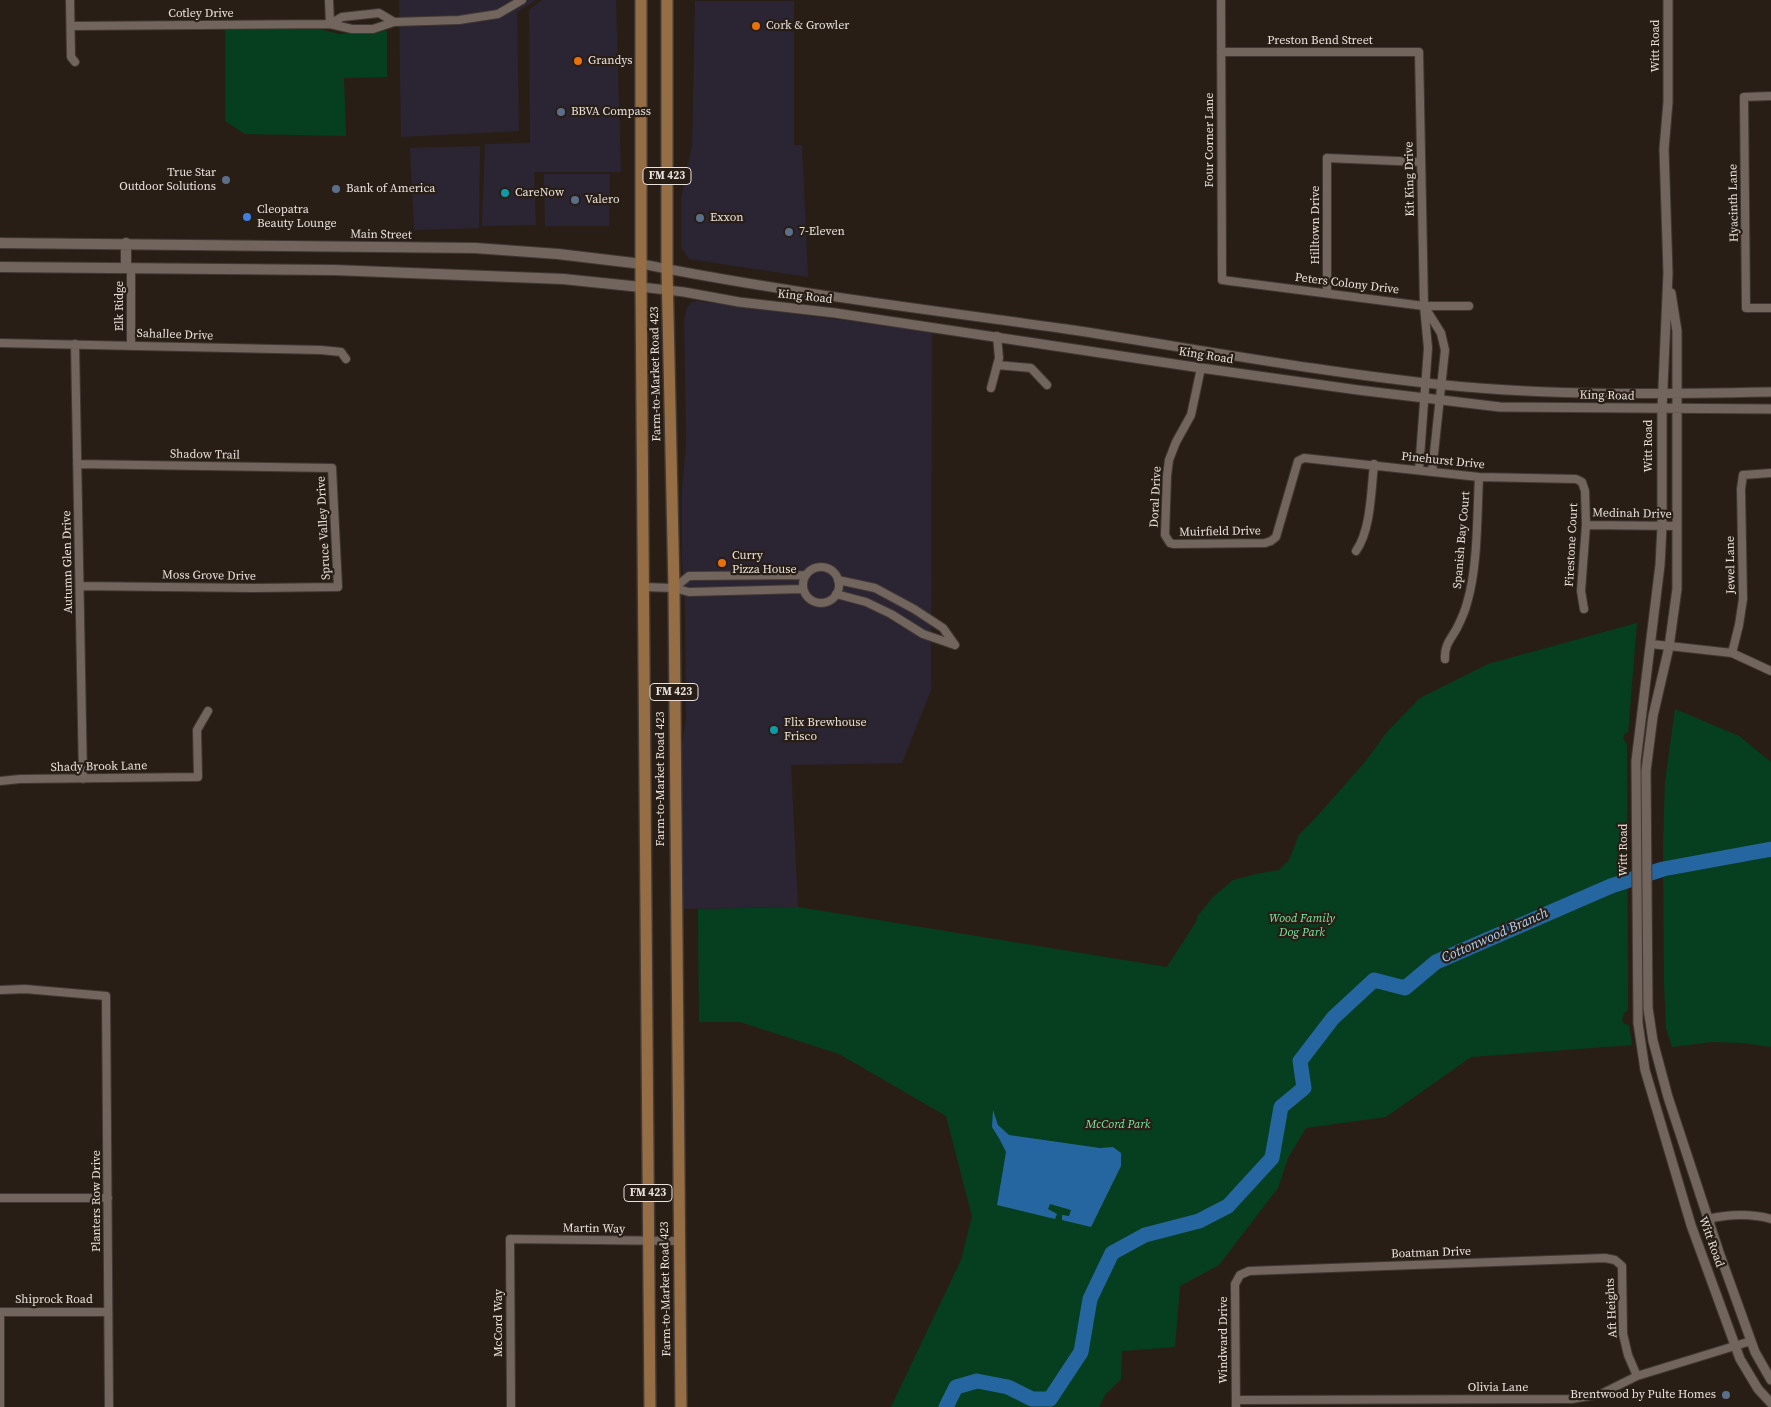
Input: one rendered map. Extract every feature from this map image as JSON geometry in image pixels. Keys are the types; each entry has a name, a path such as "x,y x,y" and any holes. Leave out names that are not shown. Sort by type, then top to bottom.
{"main road":[{"name":"Farm-to-Market Road 423","path":"641,0 641,287 650,1407"},
{"name":"Farm-to-Market Road 423","path":"667,0 667,269 674,588 681,1407"},
{"name":"Main Street","path":"0,243 475,248 558,254 642,264"},
{"path":"126,243 129,268"},
{"path":"0,268 334,270 563,279 641,287"}],"street":[{"path":"70,0 71,57 75,62"},
{"path":"329,0 330,24"},
{"path":"394,22 459,20 498,14 522,0"},
{"name":"Four Corner Lane","path":"1221,0 1222,280"},
{"name":"Witt Road","path":"1668,0 1668,102 1664,149 1668,272 1662,409 1662,526 1660,565 1637,750 1642,941 1653,1041 1676,1121 1755,1352 1771,1380"},
{"name":"Cotley Drive","path":"330,24 342,17 378,13 394,22"},
{"name":"Cotley Drive","path":"71,26 330,24 352,29 374,29 394,22"},
{"name":"Preston Bend Street","path":"1221,52 1419,52"},
{"name":"Kit King Drive","path":"1419,52 1424,306 1428,348 1419,470"},
{"name":"Hyacinth Lane","path":"1771,96 1744,97 1746,308 1771,308"},
{"name":"Hilltown Drive","path":"1327,293 1327,158 1420,162"},
{"name":"King Road","path":"642,264 796,291 1369,376 1501,390 1663,393 1771,392"},
{"name":"Elk Ridge","path":"129,268 131,345"},
{"name":"Witt Road","path":"1668,272 1677,332 1677,589 1669,647 1653,716 1648,750 1638,1024 1645,1070 1691,1225 1740,1359 1758,1390 1771,1403"},
{"name":"Peters Colony Drive","path":"1222,280 1424,306 1469,306"},
{"name":"King Road","path":"641,287 997,336 1201,368 1500,407 1771,409"},
{"path":"795,308 796,291"},
{"name":"Kit King Drive","path":"1424,306 1440,333 1445,350 1432,472"},
{"path":"991,388 999,358 997,336 999,320"},
{"name":"Sahallee Drive","path":"0,343 321,350 341,352 346,359"},
{"name":"Autumn Glen Drive","path":"75,344 83,779"},
{"path":"1201,368 1204,351"},
{"path":"997,365 1031,368 1047,385"},
{"name":"Doral Drive","path":"1170,542 1165,535 1169,460 1176,442 1191,415 1201,368"},
{"name":"Pinehurst Drive","path":"1271,541 1276,537 1298,462 1302,459 1374,464 1479,477 1569,478 1582,482"},
{"name":"Shadow Trail","path":"77,464 332,468"},
{"path":"1356,552 1363,542 1374,464"},
{"name":"Spruce Valley Drive","path":"332,468 338,587"},
{"name":"Jewel Lane","path":"1732,653 1740,624 1743,599 1741,489 1743,475 1771,473"},
{"name":"Spanish Bay Court","path":"1445,659 1445,650 1448,642 1457,628 1467,603 1472,578 1479,477"},
{"name":"Firestone Court","path":"1582,482 1585,491 1586,525 1581,591 1584,609"},
{"name":"Medinah Drive","path":"1586,525 1677,526"},
{"name":"Muirfield Drive","path":"1170,542 1174,544 1265,543 1271,541"},
{"path":"674,588 689,576 805,574 814,568 826,567 836,574 839,585 836,594 827,602 815,602 805,594 803,589 802,584 805,574"},
{"path":"836,594 866,602 891,614 923,634 955,645 943,628 914,609 875,588 838,580"},
{"name":"Moss Grove Drive","path":"80,586 338,587"},
{"path":"644,586 674,588 689,592 803,589"},
{"path":"1650,644 1732,653 1771,671"},
{"name":"Shady Brook Lane","path":"0,781 20,779 198,777 197,730 208,711"},
{"name":"Planters Row Drive","path":"0,990 24,989 106,996 109,1407"},
{"path":"0,1198 108,1198"},
{"path":"1691,1225 1730,1214 1756,1215 1771,1219"},
{"name":"Martin Way","path":"510,1239 679,1241"},
{"name":"McCord Way","path":"510,1239 511,1407"},
{"name":"Boatman Drive","path":"1240,1275 1249,1271 1606,1258 1615,1260 1622,1266"},
{"name":"Aft Heights","path":"1622,1266 1624,1334 1628,1355 1637,1376"},
{"name":"Windward Drive","path":"1236,1403 1235,1284 1240,1275"},
{"path":"0,1312 0,1407"},
{"name":"Shiprock Road","path":"0,1312 108,1312"},
{"name":"Olivia Lane","path":"1236,1403 1572,1399 1601,1394 1637,1376 1751,1341"}],"shaded area":[{"path":"399,0 536,0 517,12 519,131 401,137"},
{"path":"542,0 616,0 621,172 534,172 536,225 482,226 485,144 530,143 529,10"},
{"path":"695,1 794,1 794,145 802,145 808,277 689,259 681,247 681,198 692,146"},
{"path":"480,146 479,228 414,230 410,148"},
{"path":"544,174 610,174 609,226 545,226"},
{"path":"697,301 932,332 931,690 902,763 791,765 798,907 682,909 680,759 686,717 685,604 682,562 682,491 686,444 684,321 687,307 692,302"}],"green space":[{"path":"315,28 339,34 387,31 387,77 344,78 346,136 245,134 225,121 225,30"},
{"name":"McCord Park","path":"1637,623 1628,733 1625,733 1623,738 1627,745 1628,1010 1624,1013 1622,1020 1624,1024 1629,1025 1632,1045 1471,1057 1386,1117 1306,1128 1288,1158 1278,1188 1219,1265 1180,1286 1175,1347 1122,1351 1121,1379 1105,1395 1099,1407 891,1407 961,1260 972,1216 946,1116 839,1054 740,1022 699,1022 698,909 798,907 1167,967 1196,922 1197,917 1213,897 1233,880 1279,870 1289,860 1299,835 1365,762 1387,732 1420,698 1488,664"},
{"path":"1675,709 1739,736 1771,762 1771,1047 1742,1043 1712,1042 1672,1047 1666,1028 1663,846 1665,782"}],"water":[{"path":"993,1110 998,1125 1009,1135 1100,1148 1113,1147 1121,1153 1121,1166 1091,1227 1062,1220 1062,1215 1069,1216 1071,1210 1050,1204 1048,1209 1057,1214 1055,1219 997,1205 1006,1152 992,1127"}],"waterway":[{"name":"Cottonwood Branch","path":"946,1407 956,1387 977,1381 1008,1387 1032,1399 1050,1399 1081,1352 1090,1299 1112,1253 1145,1235 1199,1221 1228,1206 1272,1158 1281,1107 1304,1088 1300,1061 1333,1018 1374,980 1405,988 1436,962 1611,886 1663,869 1771,849"}],"place":[{"name":"Cork & Growler","path":"756,26"},
{"name":"Grandys","path":"578,61"},
{"name":"BBVA Compass","path":"561,112"},
{"name":"True Star Outdoor Solutions","path":"226,180"},
{"name":"Bank of America","path":"336,189"},
{"name":"CareNow","path":"505,193"},
{"name":"Valero","path":"575,200"},
{"name":"Cleopatra Beauty Lounge","path":"247,217"},
{"name":"Exxon","path":"700,218"},
{"name":"7-Eleven","path":"789,232"},
{"name":"Curry Pizza House","path":"722,563"},
{"name":"Flix Brewhouse Frisco","path":"774,730"},
{"name":"Brentwood by Pulte Homes","path":"1726,1395"}],"park label":[{"name":"Wood Family Dog Park","path":"1302,926"}]}
